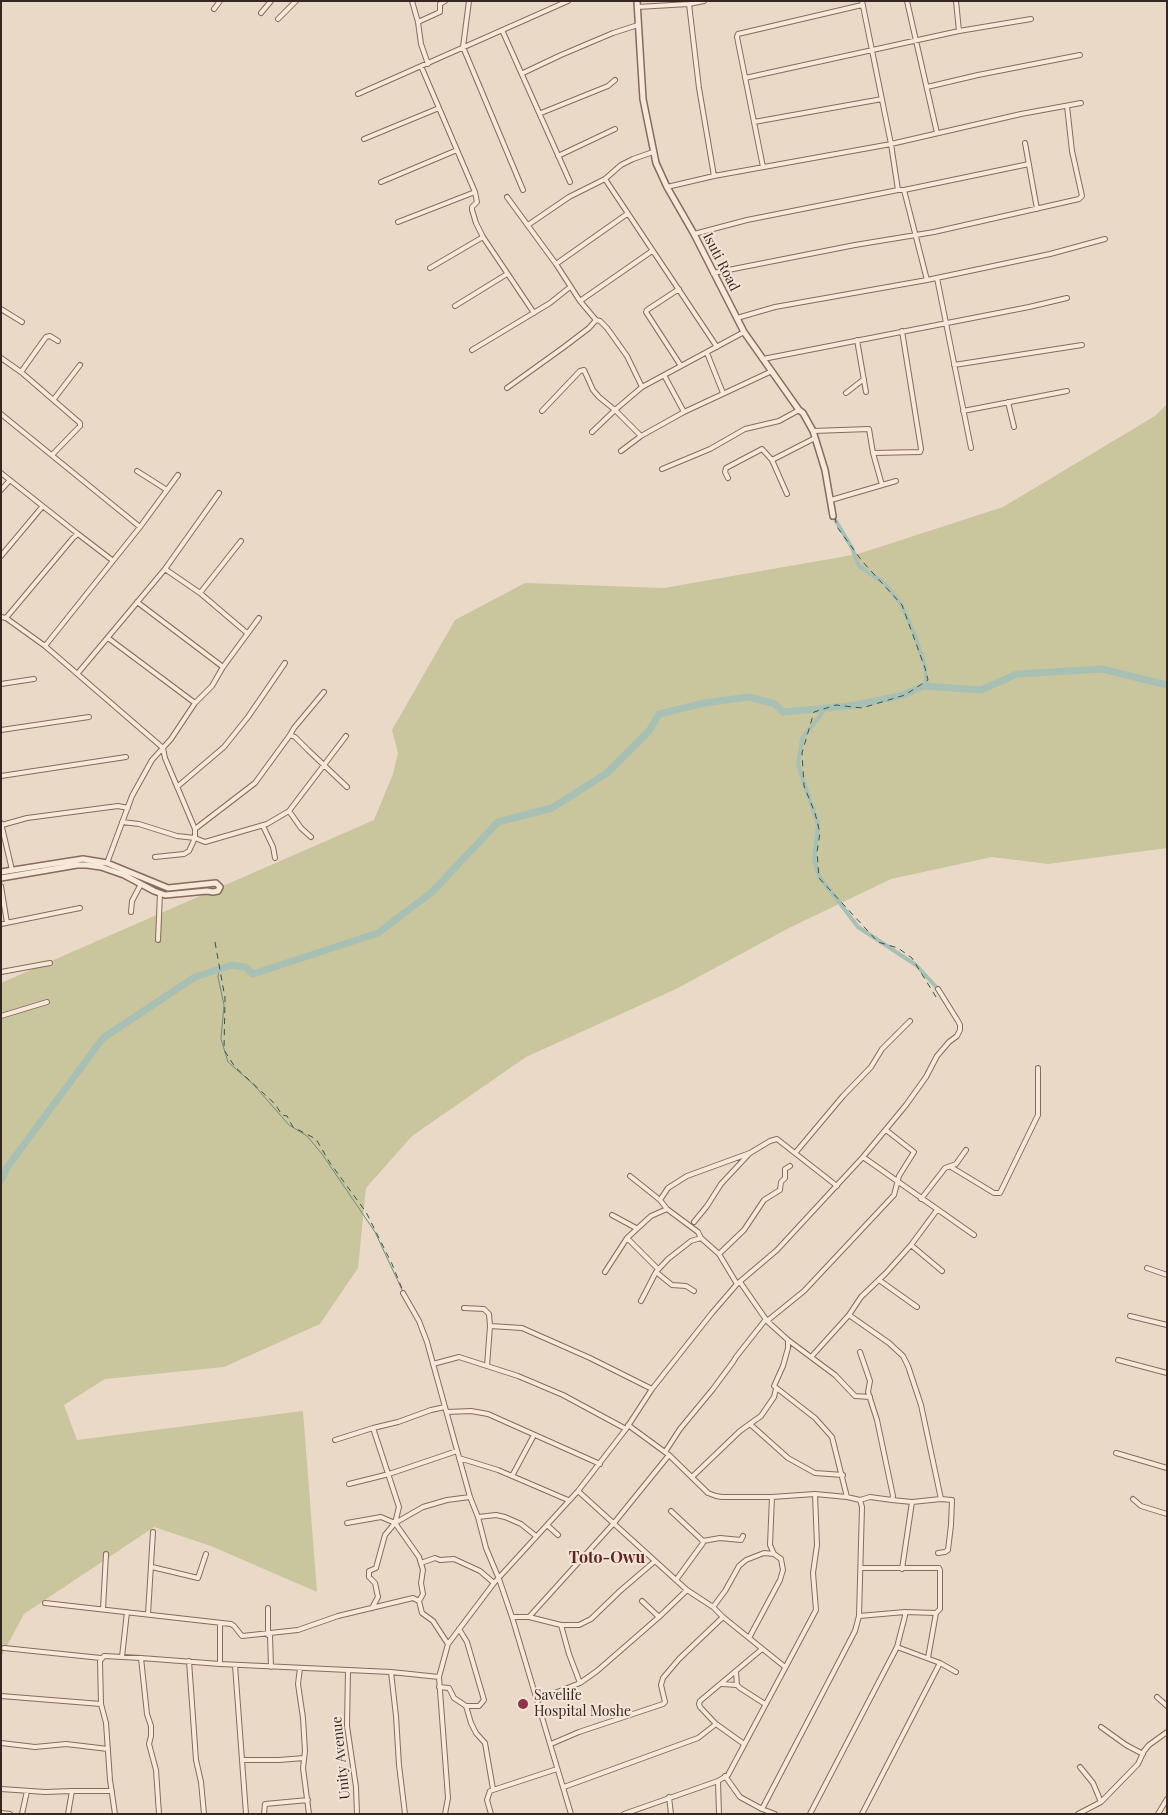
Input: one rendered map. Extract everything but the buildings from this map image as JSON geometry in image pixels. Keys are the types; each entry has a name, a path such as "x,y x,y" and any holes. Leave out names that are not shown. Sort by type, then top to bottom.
{"street":[{"path":"214,9 220,1"},
{"path":"260,13 271,1"},
{"path":"278,19 296,1"},
{"path":"412,1 418,22 421,44 428,64"},
{"path":"418,22 440,12 440,4 445,1"},
{"path":"469,1 462,48 523,190"},
{"path":"358,94 568,1"},
{"path":"637,4 689,4 704,1"},
{"path":"907,1 937,133"},
{"path":"956,1 960,31"},
{"path":"763,168 737,37 738,34 862,3 892,144 898,190"},
{"name":"Isuti Road","path":"637,4 643,99 653,152 667,187 694,234 744,332 803,413 813,431 825,470 833,516"},
{"path":"689,4 696,69 714,176"},
{"path":"745,78 960,31 1031,19"},
{"path":"523,73 613,32 638,25"},
{"path":"502,30 541,113 570,182"},
{"path":"927,87 1080,55"},
{"path":"421,66 475,192 477,202 472,210 476,223 483,237 534,313"},
{"path":"541,113 608,86 616,80"},
{"path":"754,122 882,98"},
{"path":"667,187 714,176 892,144 1081,103"},
{"path":"713,273 915,235 1081,198 1072,151 1067,106"},
{"path":"364,139 439,108"},
{"path":"558,156 615,129"},
{"path":"1024,143 1037,209"},
{"path":"381,182 457,150"},
{"path":"528,225 564,200 605,179 621,165 653,152"},
{"path":"694,234 747,220 1029,164"},
{"path":"605,179 717,347"},
{"path":"904,190 927,280"},
{"path":"398,222 475,192"},
{"path":"507,197 556,264 580,301 596,320 600,321 607,328 627,356 642,387"},
{"path":"556,264 627,214"},
{"path":"430,268 483,237"},
{"path":"736,318 775,306 937,278 1050,254 1105,239"},
{"path":"580,301 652,251"},
{"path":"455,306 507,274"},
{"path":"937,278 971,448"},
{"path":"472,350 550,303 570,287"},
{"path":"679,289 646,310 646,312 681,366"},
{"path":"763,360 1067,298"},
{"path":"1,309 22,322"},
{"path":"507,388 589,328 596,320"},
{"path":"592,432 642,387 744,332"},
{"path":"873,453 920,452 902,332"},
{"path":"21,372 46,337 50,336 58,341"},
{"path":"857,340 866,392"},
{"path":"954,365 1082,345"},
{"path":"707,353 723,393"},
{"path":"1,358 21,372 80,422 80,426 52,454"},
{"path":"54,399 80,365"},
{"path":"542,411 582,370 599,398 615,410 641,436"},
{"path":"621,451 641,436 684,412 772,371"},
{"path":"664,375 684,412"},
{"path":"846,394 864,379"},
{"path":"963,410 1067,391"},
{"path":"1008,402 1014,427"},
{"path":"662,469 710,449 745,429 779,421 799,410"},
{"path":"2,416 52,454 140,527"},
{"path":"813,431 869,429 873,453 882,485"},
{"path":"772,460 815,438"},
{"path":"728,478 725,472 726,468 760,449 765,451 772,460 787,494"},
{"path":"137,471 168,490"},
{"path":"1,473 112,560"},
{"path":"45,646 140,527 178,475"},
{"path":"1,490 10,480"},
{"path":"830,500 896,481"},
{"path":"78,673 165,569 219,493"},
{"path":"1,556 42,507"},
{"path":"6,618 78,534"},
{"path":"200,593 241,541"},
{"path":"165,569 200,593 248,633"},
{"path":"137,602 224,667"},
{"path":"1,617 6,618 45,646 163,748 195,829 195,838 189,851 184,854 155,857"},
{"path":"107,863 132,796 152,760 172,738 195,703 212,686 259,618"},
{"path":"108,638 195,703"},
{"path":"177,787 224,747 234,736 285,662"},
{"path":"1,684 34,679"},
{"path":"195,829 255,783 294,728 324,692"},
{"path":"1,730 89,717"},
{"path":"290,736 295,737 347,787"},
{"path":"122,822 139,824 177,836 195,838 205,842 263,826 277,820 289,811 346,736"},
{"path":"1,776 126,757"},
{"path":"12,870 2,824 26,818 118,806 128,808"},
{"path":"289,811 301,828 311,837"},
{"path":"263,826 275,858"},
{"path":"1,872 12,870 49,867 77,865 101,867 124,875 160,893 172,895 214,892 220,889 220,886 216,883 168,888 107,863 84,859 49,867 1,878"},
{"path":"131,912 132,901 141,884"},
{"path":"1,886 7,923"},
{"path":"158,940 160,893"},
{"path":"1,924 80,908"},
{"path":"1,972 50,963"},
{"path":"445,1814 448,1798 439,1677 448,1644 494,1583 578,1491 600,1464 652,1389 712,1313 738,1283 777,1250 863,1157 886,1130 926,1076 937,1056 957,1036 960,1025 938,989"},
{"path":"1,1016 47,1002"},
{"path":"796,1152 843,1096 871,1067 882,1049 910,1020"},
{"path":"951,1167 994,1192 1000,1193 1038,1115 1038,1068"},
{"path":"529,1617 614,1523 667,1454 680,1429 767,1320 804,1291 894,1195 899,1176 914,1152 886,1130"},
{"path":"660,1200 668,1188 687,1176 750,1153 777,1139 837,1186"},
{"path":"921,1199 942,1172 956,1164 966,1150"},
{"path":"694,1222 721,1184 750,1153"},
{"path":"863,1157 974,1235"},
{"path":"719,1254 744,1230 764,1200 780,1190 781,1182 785,1178 784,1169 790,1166"},
{"path":"630,1176 660,1200 667,1209 698,1232 701,1238 719,1254 738,1283 767,1320 788,1340 812,1356 835,1375 855,1396 870,1397"},
{"path":"605,1272 626,1238 651,1216 667,1209"},
{"path":"812,1356 849,1315 861,1297 911,1245 936,1210"},
{"path":"612,1215 636,1228"},
{"path":"626,1238 672,1285 686,1286 694,1291"},
{"path":"641,1300 657,1270 691,1241 701,1238"},
{"path":"911,1245 942,1271"},
{"path":"1147,1268 1167,1275"},
{"path":"879,1280 917,1307"},
{"path":"403,1293 419,1321 427,1342 446,1407 458,1458 478,1517 486,1548 512,1617 572,1814"},
{"path":"464,1308 484,1309 489,1314 487,1366"},
{"path":"849,1315 889,1343 903,1356 921,1405 941,1499"},
{"path":"1130,1316 1167,1325"},
{"path":"490,1326 522,1328 533,1332 652,1389"},
{"path":"692,1476 740,1431 761,1416 774,1397 776,1389 774,1386 783,1366 788,1348 788,1340"},
{"path":"860,1352 870,1381 868,1392 877,1420 893,1496 892,1500"},
{"path":"433,1364 459,1357 518,1376 563,1395 627,1427 667,1454 708,1493 722,1498 815,1494 860,1500 870,1497 912,1502 941,1499 952,1500 948,1550 938,1553"},
{"path":"1118,1360 1167,1373"},
{"path":"776,1389 815,1418 830,1433 843,1475 847,1497"},
{"path":"335,1440 446,1407"},
{"path":"447,1412 471,1411 488,1414 600,1464"},
{"path":"750,1424 788,1458 815,1473 843,1475"},
{"path":"373,1428 399,1507 395,1523"},
{"path":"512,1476 534,1435"},
{"path":"349,1484 389,1474 457,1451"},
{"path":"1116,1453 1167,1468"},
{"path":"458,1458 512,1476 568,1500"},
{"path":"578,1491 686,1590 713,1607 785,1667"},
{"path":"627,1813 728,1775 816,1610 813,1573 817,1545 815,1494"},
{"path":"384,1604 378,1596 375,1583 369,1577 369,1571 376,1568 385,1535 395,1523 422,1507 447,1500 470,1497"},
{"path":"772,1497 770,1545 774,1554"},
{"path":"1133,1499 1141,1506 1167,1514"},
{"path":"762,1809 855,1631 859,1616 861,1568 862,1507 860,1500"},
{"path":"902,1569 912,1502"},
{"path":"671,1511 703,1542"},
{"path":"478,1517 496,1515 504,1517 521,1524 536,1536"},
{"path":"347,1523 381,1517 395,1523 408,1543 417,1552 421,1563 423,1570 421,1583 423,1594 419,1601 422,1613 432,1620 448,1644"},
{"path":"546,1525 558,1535"},
{"path":"148,1614 153,1532"},
{"path":"676,1580 703,1542 720,1538 742,1540 743,1536"},
{"path":"764,1553 770,1545"},
{"path":"713,1607 725,1592 738,1566 746,1560 764,1553 774,1554 781,1559 783,1570 780,1580 750,1638"},
{"path":"103,1609 106,1554"},
{"path":"152,1567 198,1578 206,1554"},
{"path":"421,1563 435,1558 440,1560 454,1559 480,1571 494,1583"},
{"path":"512,1617 529,1617 561,1625 579,1625 591,1619 655,1561"},
{"path":"861,1568 938,1568 942,1572 940,1609 936,1613 928,1658"},
{"path":"537,1700 580,1683 597,1671 686,1590"},
{"path":"372,1608 378,1596"},
{"path":"45,1603 220,1623 234,1626 242,1636 269,1635 298,1630 338,1616 384,1604 413,1598 419,1601"},
{"path":"642,1601 659,1616"},
{"path":"268,1608 271,1667"},
{"path":"122,1657 126,1612"},
{"path":"859,1616 905,1612 936,1613"},
{"path":"810,1814 897,1647 905,1612"},
{"path":"551,1744 578,1732 663,1704 665,1702 661,1685 663,1678 679,1659 723,1617"},
{"path":"220,1623 220,1664"},
{"path":"561,1625 580,1683"},
{"path":"439,1687 449,1688 454,1698 466,1706 479,1706 484,1700 467,1642 459,1629"},
{"path":"897,1647 940,1663 956,1672"},
{"path":"4,1648 101,1658 104,1656 142,1658 235,1665 391,1672 439,1677"},
{"path":"744,1744 716,1724 699,1706 700,1701 762,1649"},
{"path":"101,1658 101,1704 106,1723 115,1814"},
{"path":"142,1658 147,1714 151,1726 149,1744 156,1770 159,1814"},
{"path":"189,1661 196,1760 201,1782 204,1814"},
{"path":"862,1814 940,1663"},
{"path":"235,1665 246,1814"},
{"path":"300,1668 298,1684 303,1718 303,1769 309,1814"},
{"name":"Unity Avenue","path":"348,1670 347,1726 356,1787 357,1814"},
{"path":"391,1672 405,1814"},
{"path":"736,1672 737,1685"},
{"path":"722,1684 737,1685 765,1704"},
{"path":"1,1696 101,1704"},
{"path":"1157,1696 1167,1706"},
{"path":"466,1706 471,1723 485,1745 493,1789"},
{"path":"564,1787 698,1738 716,1724"},
{"path":"1101,1727 1126,1745 1143,1754"},
{"path":"1078,1814 1101,1802 1133,1770 1149,1745 1167,1732"},
{"path":"1,1743 35,1746 66,1744 108,1749"},
{"path":"242,1760 304,1758"},
{"path":"1080,1767 1093,1783 1101,1802"},
{"path":"491,1814 487,1800 489,1792 493,1789 558,1769"},
{"path":"725,1776 740,1797 775,1814"},
{"path":"718,1780 719,1814"},
{"path":"1,1789 26,1791 112,1791"},
{"path":"22,1814 26,1791"},
{"path":"68,1814 72,1791"},
{"path":"669,1797 671,1814"},
{"path":"1158,1814 1167,1799"},
{"path":"264,1814 265,1804 308,1800"},
{"path":"1,1813 10,1814"}],"shaded area":[{"path":"1167,404 1167,848 1048,864 992,857 891,879 789,928 676,989 526,1057 412,1136 366,1188 358,1268 320,1324 224,1367 105,1379 64,1405 77,1440 303,1411 317,1592 211,1546 154,1527 24,1614 1,1657 1,983 374,820 393,774 398,753 392,730 455,620 525,583 664,588 858,554 1003,507 1155,416"}],"waterway":[{"path":"833,516 852,548 859,566 884,583 901,604 915,636 925,666 927,686"},
{"path":"1,1180 8,1166 103,1038 195,977 232,965 245,967 253,974 378,933 432,892 498,822 552,808 607,773 649,731 659,714 704,703 749,697 775,704 783,712 818,709 856,705 903,695 923,686 981,690 1017,674 1102,669 1167,685"},
{"path":"826,708 802,739 798,765 818,824 814,860 819,876 858,927 916,965 938,989"},
{"path":"219,969 218,977 224,1005 221,1039 228,1062 253,1084 289,1125 307,1136 322,1154 375,1232 403,1292"}],"ferry route":[{"path":"835,517 837,527 862,561 902,605 928,680 905,695 862,708 836,705 814,712 802,753 804,786 815,813 820,833 817,852 819,878 878,942 898,948 912,958 936,997"},
{"path":"215,942 225,998 224,1050 235,1067 275,1104 282,1115 287,1116 293,1127 316,1139 330,1163 366,1212 403,1291"}],"place":[{"name":"Savelife Hospital Moshe","path":"523,1704"}],"district":[{"name":"Toto-Owu","path":"607,1558"}]}
